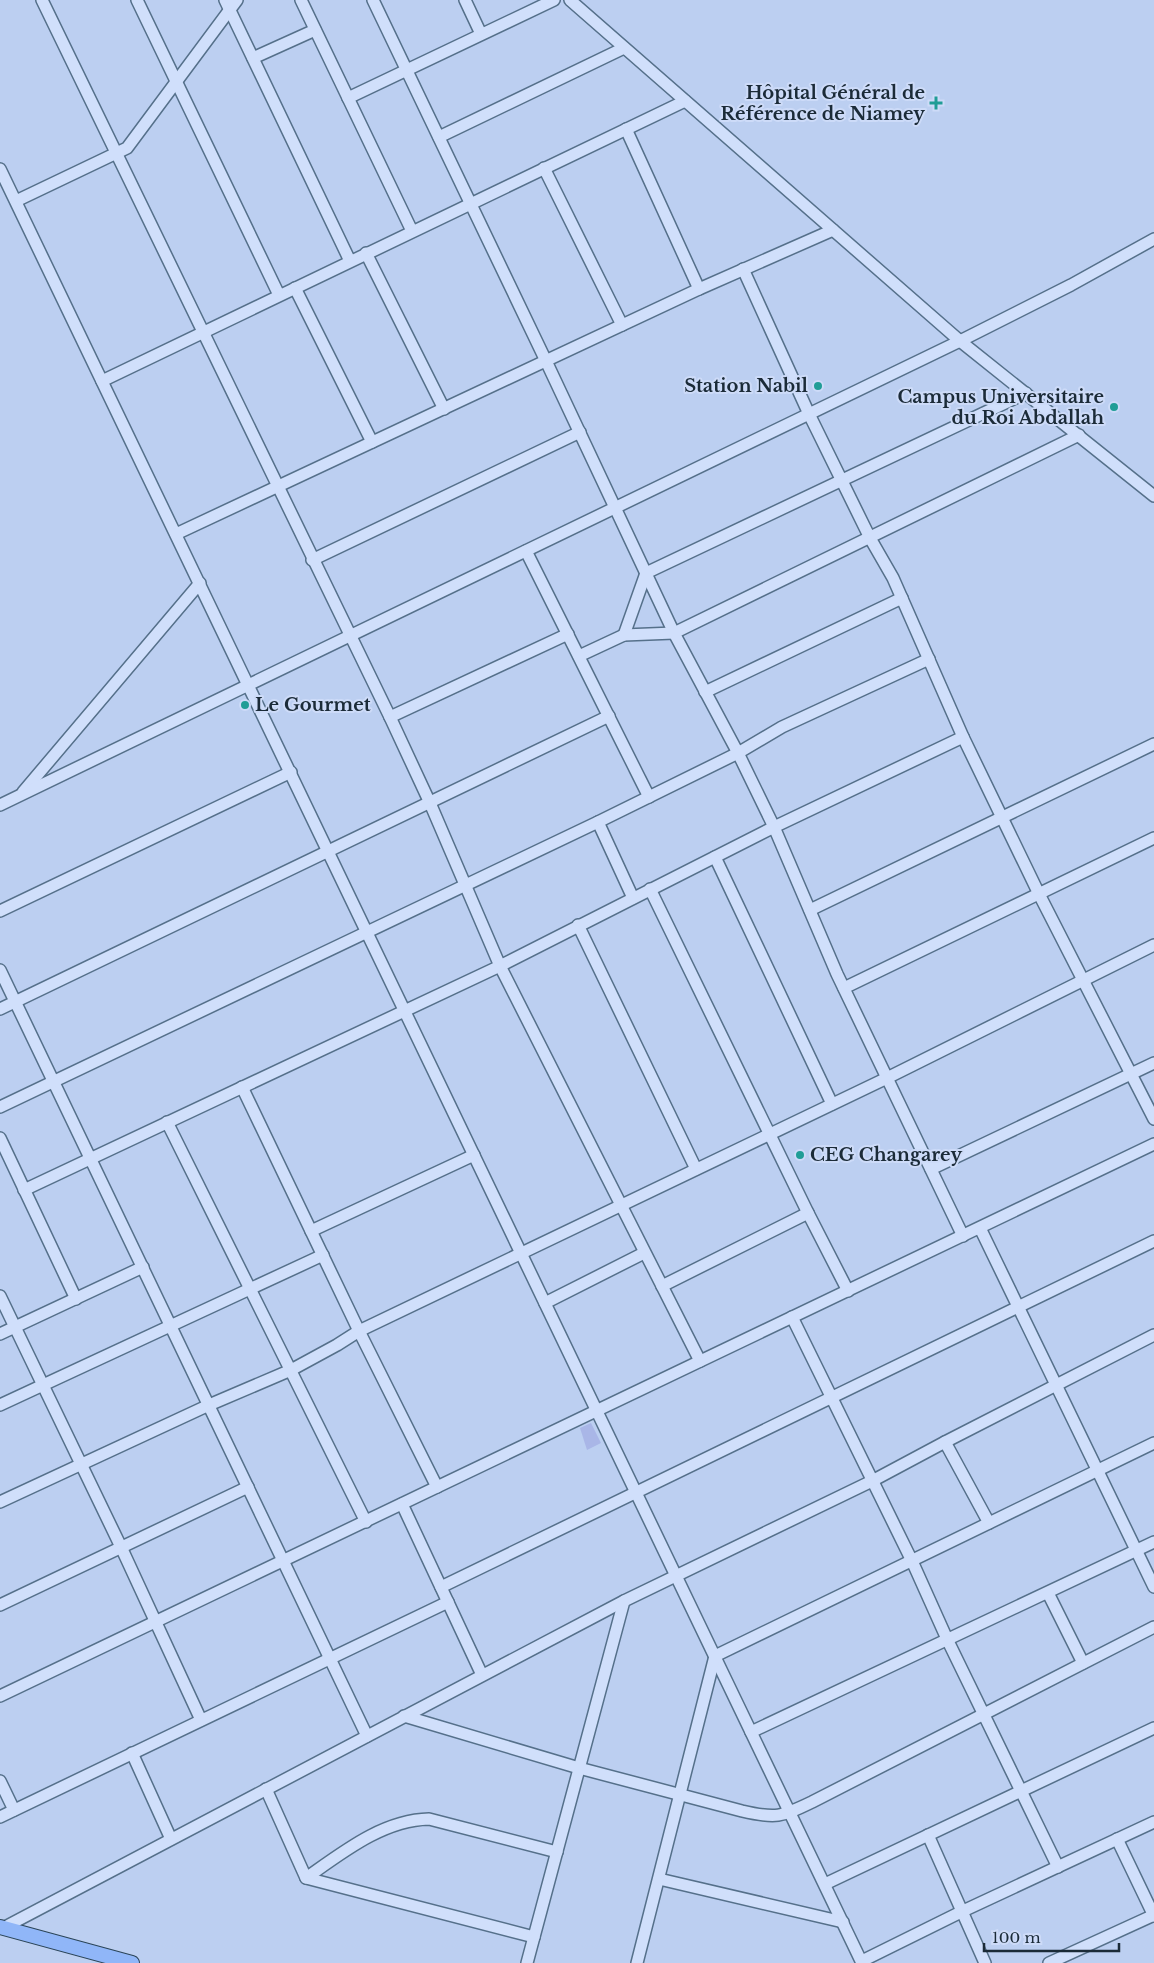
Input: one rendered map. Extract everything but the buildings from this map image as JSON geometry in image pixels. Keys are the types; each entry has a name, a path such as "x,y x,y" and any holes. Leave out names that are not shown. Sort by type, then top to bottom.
{"main road":[{"path":"1,1927 132,1963"}],"street":[{"path":"42,0 312,560 390,717 430,803 500,966 700,1361"},
{"path":"137,0 279,295"},
{"path":"16,201 127,148 177,83 228,5 237,0"},
{"path":"301,0 412,231"},
{"path":"373,0 674,633 738,753 774,827 844,988 962,1236"},
{"path":"465,0 481,34"},
{"path":"348,98 554,0"},
{"path":"570,0 960,341 1154,496"},
{"path":"228,5 350,261"},
{"path":"253,58 315,30"},
{"path":"439,137 624,48"},
{"path":"102,381 685,101"},
{"path":"626,129 699,289"},
{"path":"544,168 622,325"},
{"path":"0,169 862,1962 963,1911 1154,1822"},
{"path":"176,534 699,289 833,230"},
{"path":"0,805 960,341 1071,285 1154,240"},
{"path":"366,254 444,409"},
{"path":"743,269 809,414 870,538 893,578 963,737 1039,894 1154,1119"},
{"path":"295,288 372,442"},
{"path":"624,635 646,574 1026,393"},
{"path":"312,560 580,432"},
{"path":"579,656 624,635 674,633 1079,435"},
{"path":"526,551 649,797"},
{"path":"20,796 200,583"},
{"path":"705,692 902,598"},
{"path":"390,717 568,634"},
{"path":"0,1107 598,822 738,753 782,727 928,659"},
{"path":"0,1009 609,716"},
{"path":"24,1190 500,966 774,827 963,737"},
{"path":"810,910 1154,744"},
{"path":"0,911 290,772"},
{"path":"598,822 633,898"},
{"path":"844,988 1154,838"},
{"path":"715,857 832,1104"},
{"path":"650,889 848,1291"},
{"path":"578,925 696,1169"},
{"path":"0,1502 209,1405 291,1370 359,1331 887,1078 1154,946"},
{"path":"0,970 367,1736"},
{"path":"931,1169 1154,1063"},
{"path":"242,1087 359,1331 437,1487"},
{"path":"167,1122 366,1522"},
{"path":"0,1138 76,1299"},
{"path":"0,1696 1154,1144"},
{"path":"311,1231 474,1155"},
{"path":"662,1286 808,1213"},
{"path":"980,1228 1154,1587"},
{"path":"441,1587 1154,1241"},
{"path":"546,1303 644,1252"},
{"path":"0,1405 322,1255"},
{"path":"0,1334 143,1267"},
{"path":"0,1296 121,1547 201,1720"},
{"path":"792,1318 912,1561 947,1639 1058,1867"},
{"path":"1,1927 624,1601 872,1481 1154,1336"},
{"path":"945,1442 989,1523"},
{"path":"715,1656 1154,1443"},
{"path":"0,1605 248,1487"},
{"path":"402,1504 482,1675"},
{"path":"751,1732 1154,1542"},
{"path":"1048,1592 1083,1663"},
{"path":"527,1963 624,1601"},
{"path":"0,1817 448,1602"},
{"path":"404,1716 579,1768 766,1817 790,1812 1154,1627"},
{"path":"637,1963 715,1656"},
{"path":"824,1884 1154,1728"},
{"path":"132,1753 171,1839"},
{"path":"0,1781 14,1810"},
{"path":"266,1789 306,1878"},
{"path":"306,1878 362,1840 389,1827 412,1819 429,1819 556,1852"},
{"path":"928,1835 985,1963"},
{"path":"1049,1963 1154,1915 1117,1839"},
{"path":"306,1878 534,1937"},
{"path":"658,1879 843,1922"}],"shaded area":[{"path":"591,1423 601,1443 587,1450 580,1428"}],"place":[{"name":"Hôpital Général de Référence de Niamey","path":"936,103"},
{"name":"Station Nabil","path":"818,386"},
{"name":"Campus Universitaire du Roi Abdallah","path":"1114,407"},
{"name":"Le Gourmet","path":"245,705"},
{"name":"CEG Changarey","path":"800,1155"}]}
